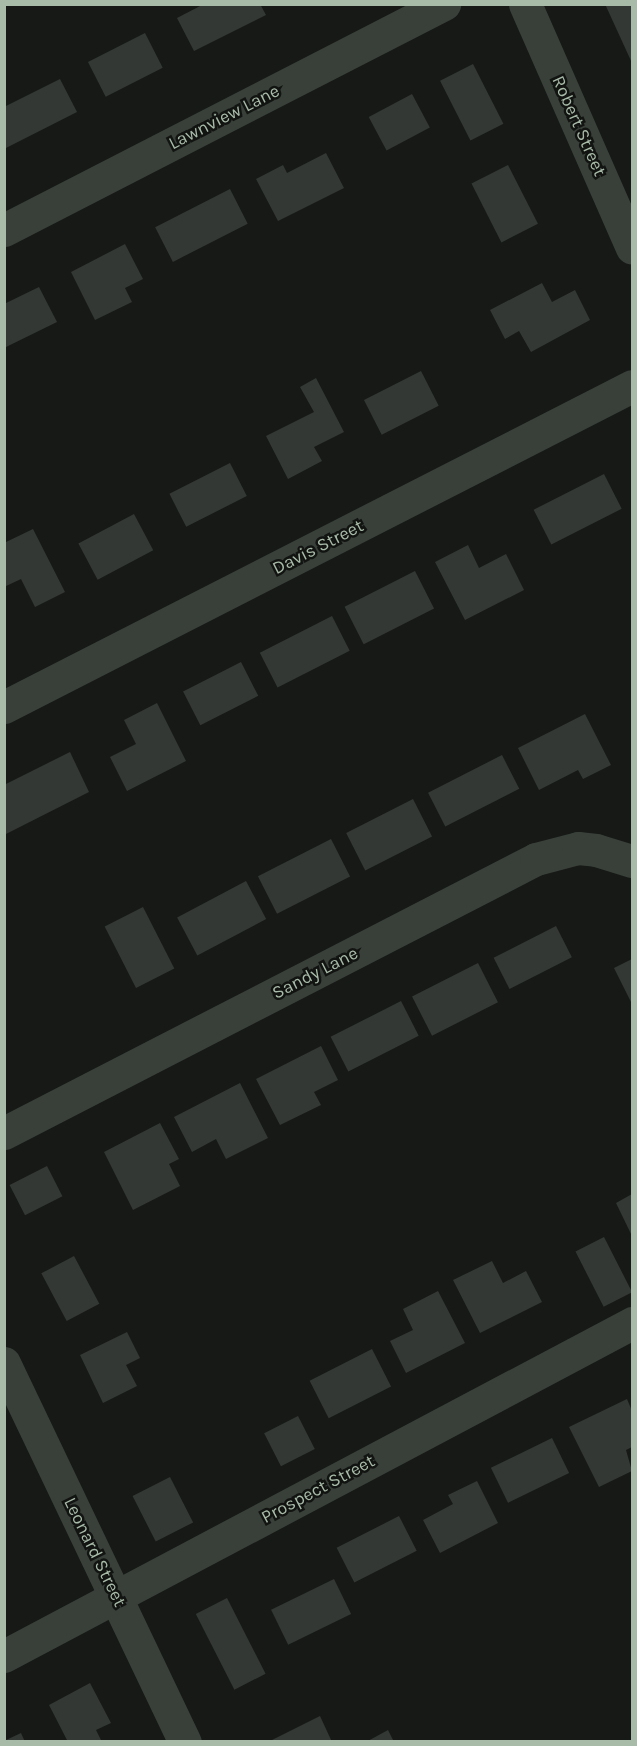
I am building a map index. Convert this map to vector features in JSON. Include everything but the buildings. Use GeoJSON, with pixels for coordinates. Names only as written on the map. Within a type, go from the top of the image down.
{"type":"FeatureCollection","features":[{"type":"Feature","properties":{"kind":"street","name":"Lawnview Lane"},"geometry":{"type":"LineString","coordinates":[[4,230],[444,4]]}},
{"type":"Feature","properties":{"kind":"street","name":"Robert Street"},"geometry":{"type":"LineString","coordinates":[[525,4],[633,248]]}},
{"type":"Feature","properties":{"kind":"street","name":"Davis Street"},"geometry":{"type":"LineString","coordinates":[[4,707],[633,386]]}},
{"type":"Feature","properties":{"kind":"street","name":"Sandy Lane"},"geometry":{"type":"LineString","coordinates":[[4,1133],[536,859],[578,848],[596,850],[633,861]]}},
{"type":"Feature","properties":{"kind":"street","name":"Prospect Street"},"geometry":{"type":"LineString","coordinates":[[4,1656],[633,1323]]}},
{"type":"Feature","properties":{"kind":"street","name":"Leonard Street"},"geometry":{"type":"LineString","coordinates":[[4,1363],[185,1742]]}}]}
